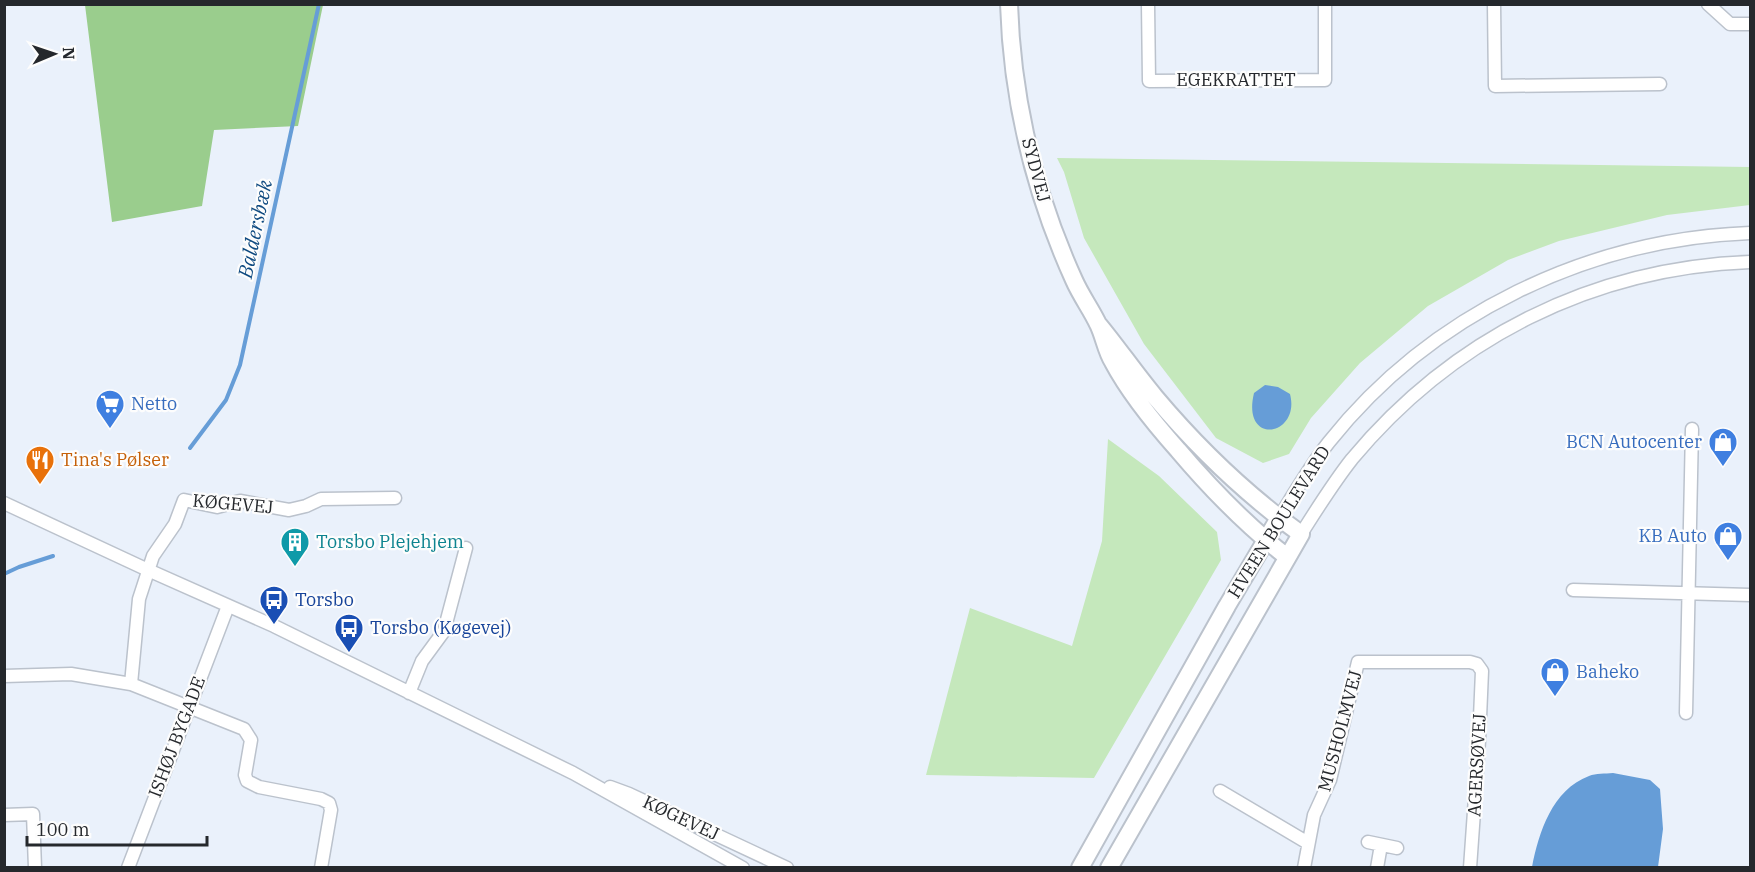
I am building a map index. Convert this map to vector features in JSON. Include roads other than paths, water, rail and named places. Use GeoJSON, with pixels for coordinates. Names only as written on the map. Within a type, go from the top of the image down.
{"type":"FeatureCollection","features":[{"type":"Feature","properties":{"kind":"main road","name":"SYDVEJ"},"geometry":{"type":"LineString","coordinates":[[1009,4],[1016,87],[1030,156],[1050,222],[1075,282],[1098,325],[1112,361],[1155,423],[1228,507],[1264,540],[1287,557]]}},
{"type":"Feature","properties":{"kind":"main road","name":"SYDVEJ"},"geometry":{"type":"LineString","coordinates":[[1098,325],[1187,433],[1278,518],[1301,534]]}},
{"type":"Feature","properties":{"kind":"main road","name":"HVEEN BOULEVARD"},"geometry":{"type":"LineString","coordinates":[[1080,867],[1278,518]]}},
{"type":"Feature","properties":{"kind":"main road","name":"HVEEN BOULEVARD"},"geometry":{"type":"LineString","coordinates":[[1110,867],[1301,534]]}},
{"type":"Feature","properties":{"kind":"street","name":"EGEKRATTET"},"geometry":{"type":"LineString","coordinates":[[1148,4],[1149,81],[1325,80],[1325,4]]}},
{"type":"Feature","properties":{"kind":"street"},"geometry":{"type":"LineString","coordinates":[[1494,4],[1495,86],[1660,84]]}},
{"type":"Feature","properties":{"kind":"street"},"geometry":{"type":"LineString","coordinates":[[1708,4],[1730,24],[1750,24]]}},
{"type":"Feature","properties":{"kind":"street","name":"HVEEN BOULEVARD"},"geometry":{"type":"LineString","coordinates":[[1278,518],[1329,442],[1360,406],[1410,360],[1448,331],[1545,278],[1592,260],[1643,246],[1681,239],[1750,233]]}},
{"type":"Feature","properties":{"kind":"street","name":"HVEEN BOULEVARD"},"geometry":{"type":"LineString","coordinates":[[1301,534],[1351,461],[1381,427],[1431,380],[1504,330],[1556,304],[1641,276],[1686,267],[1750,262]]}},
{"type":"Feature","properties":{"kind":"street"},"geometry":{"type":"LineString","coordinates":[[1686,713],[1692,429]]}},
{"type":"Feature","properties":{"kind":"street","name":"KØGEVEJ"},"geometry":{"type":"LineString","coordinates":[[148,570],[153,556],[175,524],[184,500],[217,507],[240,501],[289,510],[321,499],[395,498]]}},
{"type":"Feature","properties":{"kind":"street","name":"KØGEVEJ"},"geometry":{"type":"LineString","coordinates":[[4,503],[274,626],[573,773],[743,867]]}},
{"type":"Feature","properties":{"kind":"street"},"geometry":{"type":"LineString","coordinates":[[409,693],[422,661],[444,631],[466,548]]}},
{"type":"Feature","properties":{"kind":"street"},"geometry":{"type":"LineString","coordinates":[[131,684],[139,599],[148,570]]}},
{"type":"Feature","properties":{"kind":"street"},"geometry":{"type":"LineString","coordinates":[[1573,590],[1750,595]]}},
{"type":"Feature","properties":{"kind":"street","name":"ISHØJ BYGADE"},"geometry":{"type":"LineString","coordinates":[[128,867],[228,606]]}},
{"type":"Feature","properties":{"kind":"street","name":"MUSHOLMVEJ"},"geometry":{"type":"LineString","coordinates":[[1304,867],[1314,815],[1330,780],[1358,662],[1477,664]]}},
{"type":"Feature","properties":{"kind":"street","name":"AGERSØVEJ"},"geometry":{"type":"LineString","coordinates":[[1470,867],[1482,671],[1477,664]]}},
{"type":"Feature","properties":{"kind":"street"},"geometry":{"type":"LineString","coordinates":[[4,676],[71,675],[131,684],[244,729],[251,740],[245,775],[247,781],[253,785],[321,799],[329,803],[331,810],[321,867]]}},
{"type":"Feature","properties":{"kind":"street","name":"KØGEVEJ"},"geometry":{"type":"LineString","coordinates":[[573,773],[629,794],[787,867]]}},
{"type":"Feature","properties":{"kind":"street"},"geometry":{"type":"LineString","coordinates":[[1220,791],[1308,843]]}},
{"type":"Feature","properties":{"kind":"street"},"geometry":{"type":"LineString","coordinates":[[4,815],[33,814],[35,867]]}},
{"type":"Feature","properties":{"kind":"street"},"geometry":{"type":"LineString","coordinates":[[1368,842],[1397,848]]}},
{"type":"Feature","properties":{"kind":"street"},"geometry":{"type":"LineString","coordinates":[[1377,867],[1382,845]]}},
{"type":"Feature","properties":{"kind":"water"},"geometry":{"type":"Polygon","coordinates":[[[1265,385],[1278,387],[1290,394],[1291,408],[1287,419],[1280,426],[1271,430],[1263,428],[1256,422],[1252,410],[1254,393],[1265,385]]]}},
{"type":"Feature","properties":{"kind":"water"},"geometry":{"type":"Polygon","coordinates":[[[1613,773],[1650,780],[1660,789],[1663,829],[1658,867],[1532,867],[1543,827],[1565,791],[1576,782],[1589,776],[1613,773]]]}},
{"type":"Feature","properties":{"kind":"waterway","name":"Baldersbæk"},"geometry":{"type":"LineString","coordinates":[[190,448],[226,400],[240,365],[319,4]]}},
{"type":"Feature","properties":{"kind":"waterway","name":"Baldersbæk"},"geometry":{"type":"LineString","coordinates":[[4,574],[53,556]]}},
{"type":"Feature","properties":{"kind":"place","name":"Netto"},"geometry":{"type":"Point","coordinates":[110,430]}},
{"type":"Feature","properties":{"kind":"place","name":"BCN Autocenter"},"geometry":{"type":"Point","coordinates":[1723,468]}},
{"type":"Feature","properties":{"kind":"place","name":"Tina's Pølser"},"geometry":{"type":"Point","coordinates":[40,486]}},
{"type":"Feature","properties":{"kind":"place","name":"KB Auto"},"geometry":{"type":"Point","coordinates":[1728,562]}},
{"type":"Feature","properties":{"kind":"place","name":"Torsbo Plejehjem"},"geometry":{"type":"Point","coordinates":[295,568]}},
{"type":"Feature","properties":{"kind":"place","name":"Torsbo"},"geometry":{"type":"Point","coordinates":[274,626]}},
{"type":"Feature","properties":{"kind":"place","name":"Torsbo (Køgevej)"},"geometry":{"type":"Point","coordinates":[349,654]}},
{"type":"Feature","properties":{"kind":"place","name":"Baheko"},"geometry":{"type":"Point","coordinates":[1555,698]}}]}
